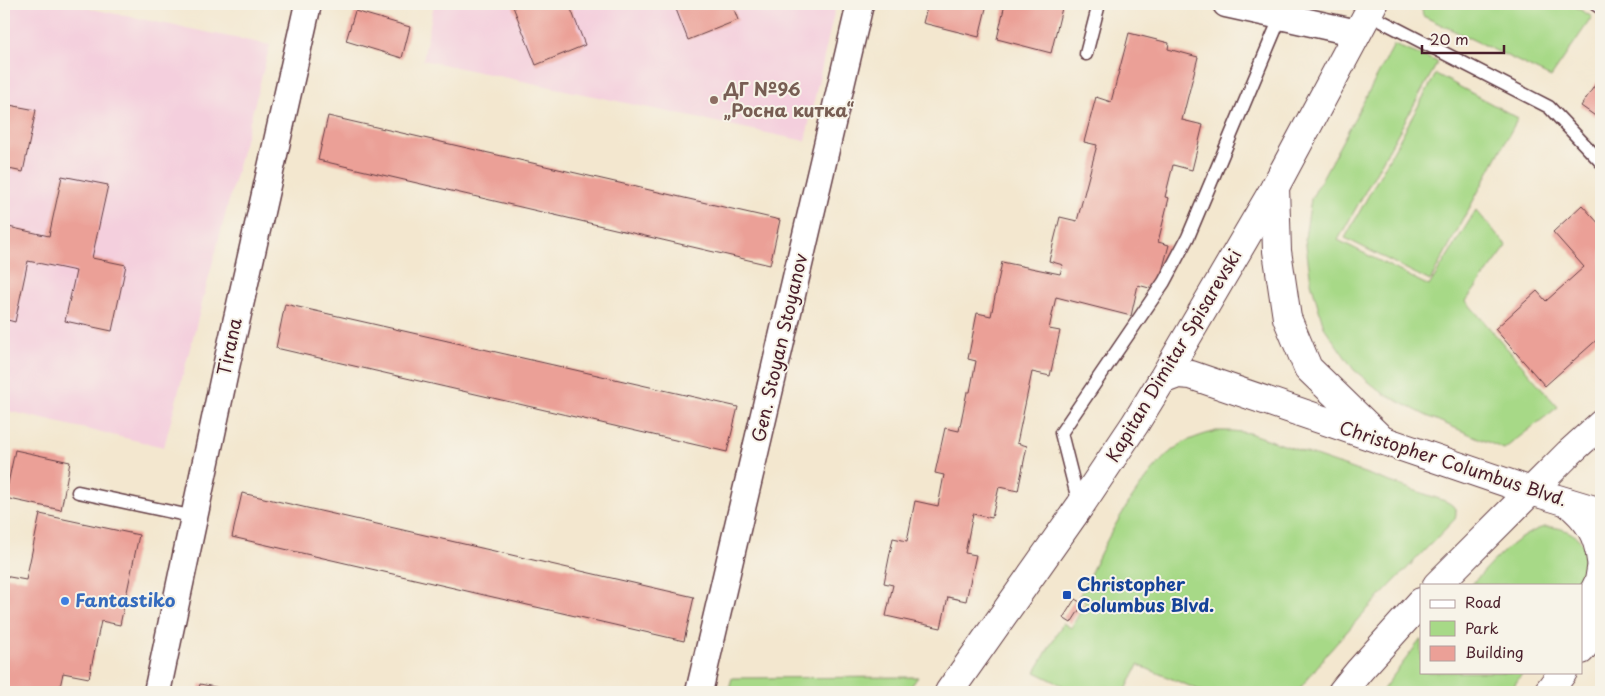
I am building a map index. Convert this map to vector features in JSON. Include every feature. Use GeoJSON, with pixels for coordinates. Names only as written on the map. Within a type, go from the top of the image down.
{"type":"FeatureCollection","features":[{"type":"Feature","properties":{"kind":"street","name":"Tirana"},"geometry":{"type":"LineString","coordinates":[[157,692],[228,357],[308,4]]}},
{"type":"Feature","properties":{"kind":"street","name":"Gen. Stoyan Stoyanov"},"geometry":{"type":"LineString","coordinates":[[699,692],[860,4]]}},
{"type":"Feature","properties":{"kind":"street"},"geometry":{"type":"LineString","coordinates":[[1226,4],[1281,16],[1366,17]]}},
{"type":"Feature","properties":{"kind":"street","name":"Kapitan Dimitar Spisarevski"},"geometry":{"type":"LineString","coordinates":[[949,692],[1080,506],[1135,424],[1275,187],[1366,17]]}},
{"type":"Feature","properties":{"kind":"street"},"geometry":{"type":"LineString","coordinates":[[1275,187],[1277,251],[1287,318],[1308,368],[1382,440]]}},
{"type":"Feature","properties":{"kind":"street","name":"Christopher Columbus Blvd."},"geometry":{"type":"LineString","coordinates":[[1162,380],[1178,374],[1191,375],[1531,491],[1601,512]]}},
{"type":"Feature","properties":{"kind":"street"},"geometry":{"type":"LineString","coordinates":[[1437,584],[1601,424]]}},
{"type":"Feature","properties":{"kind":"street"},"geometry":{"type":"LineString","coordinates":[[1567,502],[1581,513],[1596,536],[1601,561]]}},
{"type":"Feature","properties":{"kind":"street"},"geometry":{"type":"LineString","coordinates":[[1582,615],[1599,581],[1601,569]]}},
{"type":"Feature","properties":{"kind":"street"},"geometry":{"type":"LineString","coordinates":[[1342,692],[1358,671],[1420,603]]}},
{"type":"Feature","properties":{"kind":"street"},"geometry":{"type":"LineString","coordinates":[[1582,649],[1601,624]]}},
{"type":"Feature","properties":{"kind":"street"},"geometry":{"type":"LineString","coordinates":[[1544,692],[1553,674]]}},
{"type":"Feature","properties":{"kind":"street"},"geometry":{"type":"LineString","coordinates":[[1548,692],[1562,674]]}},
{"type":"Feature","properties":{"kind":"lane"},"geometry":{"type":"LineString","coordinates":[[1086,54],[1099,4]]}},
{"type":"Feature","properties":{"kind":"lane"},"geometry":{"type":"LineString","coordinates":[[1595,4],[1601,8]]}},
{"type":"Feature","properties":{"kind":"lane"},"geometry":{"type":"LineString","coordinates":[[1080,506],[1061,433],[1164,282],[1188,237],[1281,16]]}},
{"type":"Feature","properties":{"kind":"lane"},"geometry":{"type":"LineString","coordinates":[[1366,17],[1549,108],[1601,162]]}},
{"type":"Feature","properties":{"kind":"lane"},"geometry":{"type":"LineString","coordinates":[[78,492],[195,517]]}},
{"type":"Feature","properties":{"kind":"shaded area"},"geometry":{"type":"Polygon","coordinates":[[[4,4],[67,4],[270,45],[164,447],[4,410],[4,4]]]}},
{"type":"Feature","properties":{"kind":"shaded area","name":"ДГ №96 „Росна китка“"},"geometry":{"type":"Polygon","coordinates":[[[434,4],[836,4],[805,141],[423,60],[434,4]]]}},
{"type":"Feature","properties":{"kind":"green space"},"geometry":{"type":"Polygon","coordinates":[[[1421,4],[1571,4],[1592,17],[1551,77],[1423,16],[1421,4]]]}},
{"type":"Feature","properties":{"kind":"green space"},"geometry":{"type":"Polygon","coordinates":[[[1394,45],[1438,62],[1338,240],[1429,286],[1476,210],[1507,246],[1466,301],[1558,407],[1504,449],[1427,416],[1384,394],[1354,370],[1324,327],[1311,282],[1305,238],[1311,199],[1394,45]]]}},
{"type":"Feature","properties":{"kind":"green space"},"geometry":{"type":"Polygon","coordinates":[[[1436,74],[1518,118],[1430,281],[1345,238],[1436,74]]]}},
{"type":"Feature","properties":{"kind":"green space"},"geometry":{"type":"Polygon","coordinates":[[[1216,431],[1249,433],[1445,501],[1455,508],[1455,519],[1359,618],[1297,692],[1204,692],[1138,665],[1125,692],[1076,692],[1035,672],[1063,623],[1071,628],[1086,602],[1079,597],[1111,533],[1139,488],[1159,463],[1181,444],[1190,439],[1216,431]]]}},
{"type":"Feature","properties":{"kind":"green space"},"geometry":{"type":"Polygon","coordinates":[[[1544,527],[1559,528],[1578,538],[1586,550],[1590,570],[1582,590],[1582,584],[1472,584],[1495,559],[1533,531],[1544,527]]]}},
{"type":"Feature","properties":{"kind":"green space"},"geometry":{"type":"Polygon","coordinates":[[[1420,640],[1420,674],[1522,674],[1510,692],[1381,692],[1420,640]]]}},
{"type":"Feature","properties":{"kind":"green space"},"geometry":{"type":"Polygon","coordinates":[[[918,677],[907,692],[728,692],[732,678],[918,677]]]}},
{"type":"Feature","properties":{"kind":"building"},"geometry":{"type":"Polygon","coordinates":[[[512,4],[569,4],[585,45],[536,65],[512,4]]]}},
{"type":"Feature","properties":{"kind":"building"},"geometry":{"type":"Polygon","coordinates":[[[674,4],[732,4],[738,20],[688,40],[674,4]]]}},
{"type":"Feature","properties":{"kind":"building"},"geometry":{"type":"Polygon","coordinates":[[[928,4],[987,4],[979,37],[923,23],[928,4]]]}},
{"type":"Feature","properties":{"kind":"building"},"geometry":{"type":"Polygon","coordinates":[[[1005,4],[1063,4],[1051,53],[997,39],[1005,4]]]}},
{"type":"Feature","properties":{"kind":"building"},"geometry":{"type":"Polygon","coordinates":[[[355,11],[410,27],[402,58],[346,41],[355,11]]]}},
{"type":"Feature","properties":{"kind":"building"},"geometry":{"type":"Polygon","coordinates":[[[1129,33],[1169,43],[1168,49],[1198,57],[1182,120],[1203,125],[1192,170],[1173,165],[1165,197],[1169,198],[1158,242],[1169,245],[1157,290],[1138,285],[1131,316],[1056,297],[1049,329],[1060,331],[1050,376],[1032,372],[1017,443],[1027,446],[1018,491],[999,487],[992,518],[973,514],[965,553],[976,555],[966,601],[948,597],[941,628],[886,616],[893,585],[884,583],[893,538],[907,541],[915,501],[938,506],[944,475],[935,473],[945,428],[959,431],[967,392],[970,392],[976,361],[968,359],[977,313],[991,316],[1002,262],[1060,274],[1063,265],[1049,261],[1060,217],[1077,221],[1097,145],[1084,142],[1096,97],[1111,102],[1129,33]]]}},
{"type":"Feature","properties":{"kind":"building"},"geometry":{"type":"Polygon","coordinates":[[[1601,76],[1601,120],[1581,106],[1601,76]]]}},
{"type":"Feature","properties":{"kind":"building"},"geometry":{"type":"Polygon","coordinates":[[[4,104],[36,110],[23,172],[4,168],[4,104]]]}},
{"type":"Feature","properties":{"kind":"building"},"geometry":{"type":"Polygon","coordinates":[[[328,116],[780,220],[770,265],[318,160],[328,116]]]}},
{"type":"Feature","properties":{"kind":"building"},"geometry":{"type":"Polygon","coordinates":[[[62,176],[108,185],[92,258],[126,265],[112,331],[65,321],[76,271],[28,261],[15,322],[4,319],[4,226],[49,236],[62,176]]]}},
{"type":"Feature","properties":{"kind":"building"},"geometry":{"type":"Polygon","coordinates":[[[1582,205],[1601,226],[1601,336],[1545,386],[1495,329],[1537,291],[1546,301],[1584,267],[1553,232],[1582,205]]]}},
{"type":"Feature","properties":{"kind":"building"},"geometry":{"type":"Polygon","coordinates":[[[285,304],[738,407],[727,452],[276,348],[285,304]]]}},
{"type":"Feature","properties":{"kind":"building"},"geometry":{"type":"Polygon","coordinates":[[[15,450],[70,462],[61,510],[5,498],[15,450]]]}},
{"type":"Feature","properties":{"kind":"building"},"geometry":{"type":"Polygon","coordinates":[[[242,493],[694,597],[684,641],[232,537],[242,493]]]}},
{"type":"Feature","properties":{"kind":"building","name":"Fantastiko"},"geometry":{"type":"Polygon","coordinates":[[[40,514],[139,535],[120,625],[101,621],[89,678],[63,673],[59,692],[4,692],[4,576],[26,580],[40,514]]]}},
{"type":"Feature","properties":{"kind":"building"},"geometry":{"type":"Polygon","coordinates":[[[1075,599],[1083,604],[1071,623],[1063,618],[1075,599]]]}},
{"type":"Feature","properties":{"kind":"building"},"geometry":{"type":"Polygon","coordinates":[[[200,684],[234,691],[234,692],[198,692],[200,684]]]}},
{"type":"Feature","properties":{"kind":"place","name":"ДГ №96 „Росна китка“"},"geometry":{"type":"Point","coordinates":[714,100]}},
{"type":"Feature","properties":{"kind":"place","name":"Christopher Columbus Blvd."},"geometry":{"type":"Point","coordinates":[1067,595]}},
{"type":"Feature","properties":{"kind":"place","name":"Fantastiko"},"geometry":{"type":"Point","coordinates":[65,601]}}]}
